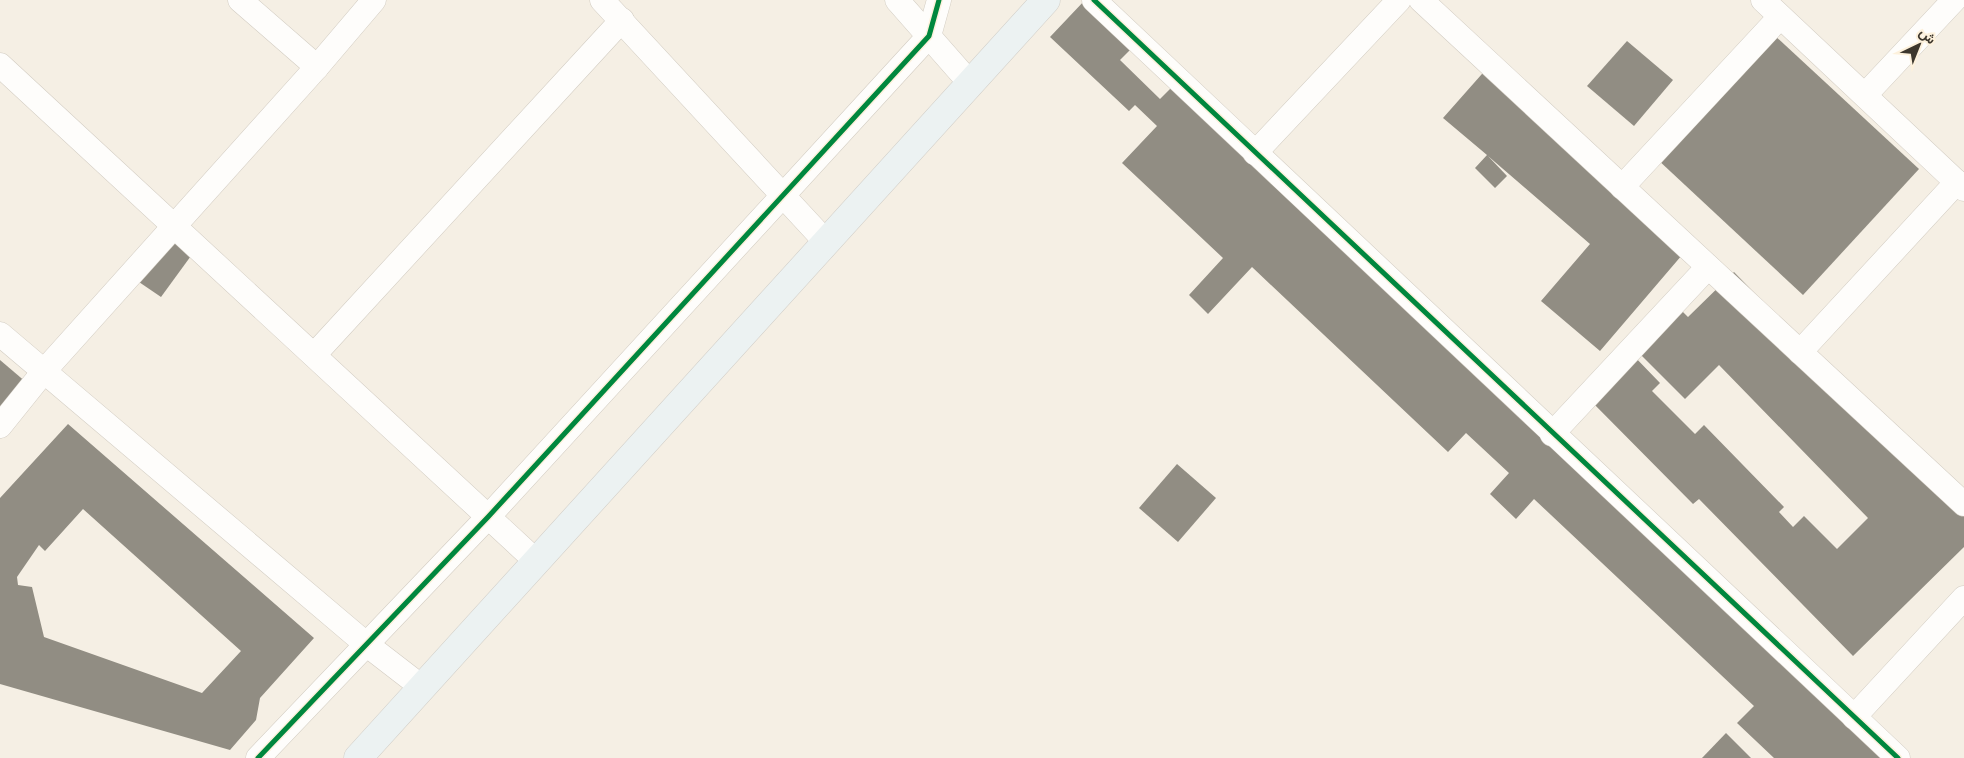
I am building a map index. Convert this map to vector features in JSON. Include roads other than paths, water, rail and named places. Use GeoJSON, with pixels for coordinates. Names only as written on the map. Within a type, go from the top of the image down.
{"type":"FeatureCollection","features":[{"type":"Feature","properties":{"kind":"main road"},"geometry":{"type":"LineString","coordinates":[[358,758],[1046,0]]}},
{"type":"Feature","properties":{"kind":"street"},"geometry":{"type":"LineString","coordinates":[[240,0],[317,67]]}},
{"type":"Feature","properties":{"kind":"street"},"geometry":{"type":"LineString","coordinates":[[0,426],[45,370],[317,67],[374,0]]}},
{"type":"Feature","properties":{"kind":"street"},"geometry":{"type":"LineString","coordinates":[[602,0],[826,242]]}},
{"type":"Feature","properties":{"kind":"street"},"geometry":{"type":"LineString","coordinates":[[897,0],[970,83]]}},
{"type":"Feature","properties":{"kind":"street"},"geometry":{"type":"LineString","coordinates":[[258,758],[488,517],[929,36],[939,0]]}},
{"type":"Feature","properties":{"kind":"street"},"geometry":{"type":"LineString","coordinates":[[1094,0],[1255,154],[1898,758]]}},
{"type":"Feature","properties":{"kind":"street"},"geometry":{"type":"LineString","coordinates":[[1255,154],[1399,0]]}},
{"type":"Feature","properties":{"kind":"street"},"geometry":{"type":"LineString","coordinates":[[1420,0],[1964,504]]}},
{"type":"Feature","properties":{"kind":"street"},"geometry":{"type":"LineString","coordinates":[[1763,0],[1961,186],[1800,352]]}},
{"type":"Feature","properties":{"kind":"street"},"geometry":{"type":"LineString","coordinates":[[1865,95],[1954,0]]}},
{"type":"Feature","properties":{"kind":"street"},"geometry":{"type":"LineString","coordinates":[[1622,187],[1780,17]]}},
{"type":"Feature","properties":{"kind":"street"},"geometry":{"type":"LineString","coordinates":[[314,355],[622,20]]}},
{"type":"Feature","properties":{"kind":"street"},"geometry":{"type":"LineString","coordinates":[[0,65],[537,562]]}},
{"type":"Feature","properties":{"kind":"street"},"geometry":{"type":"LineString","coordinates":[[1552,434],[1708,267]]}},
{"type":"Feature","properties":{"kind":"street"},"geometry":{"type":"LineString","coordinates":[[0,334],[45,370],[366,644],[423,688]]}},
{"type":"Feature","properties":{"kind":"street"},"geometry":{"type":"LineString","coordinates":[[1854,717],[1964,598]]}}]}
